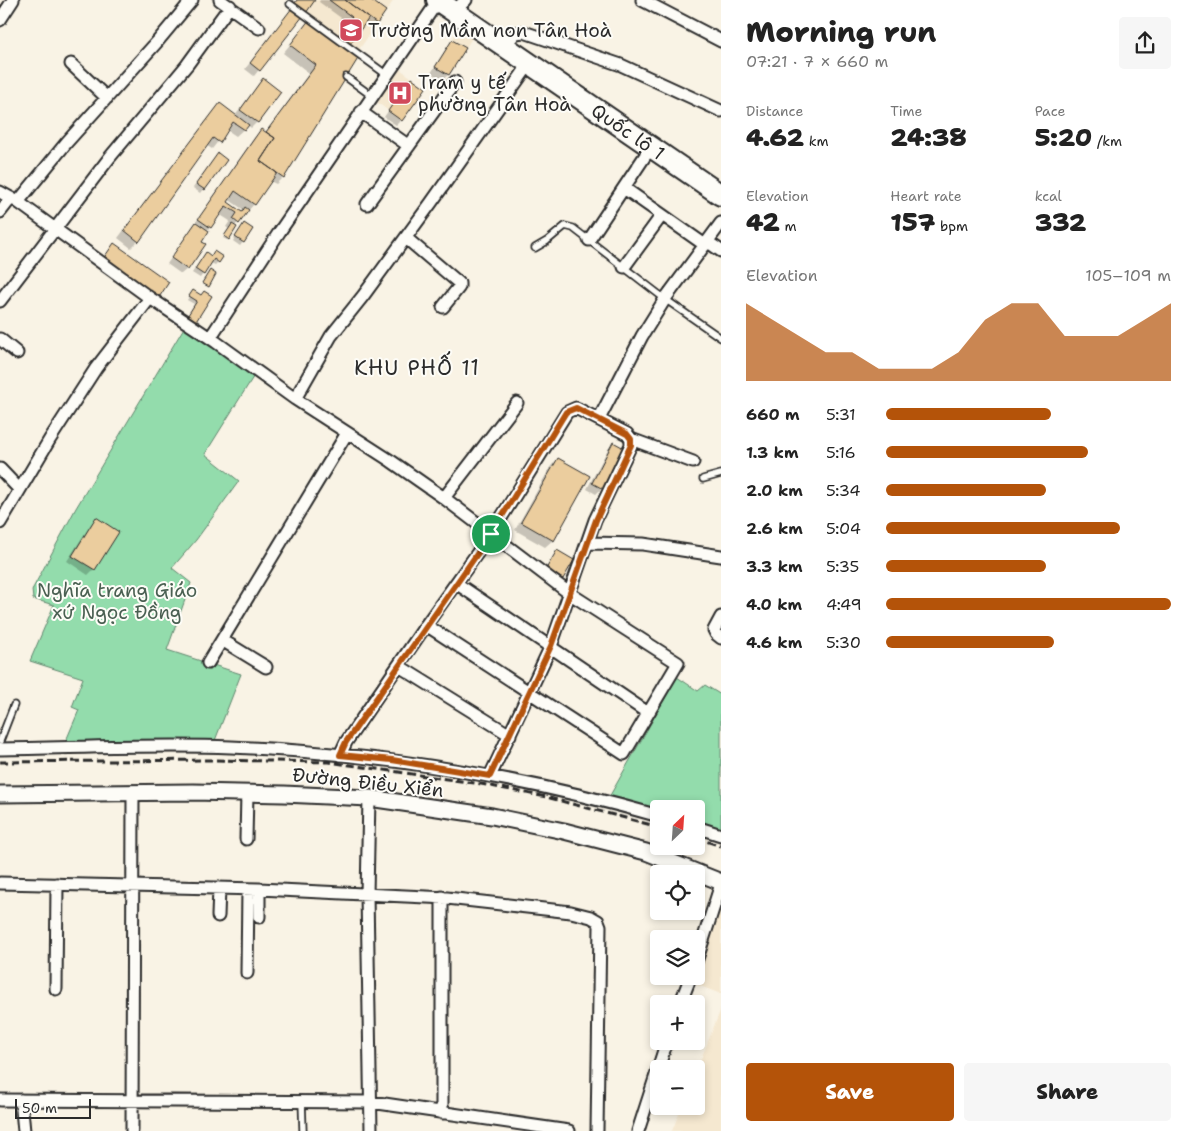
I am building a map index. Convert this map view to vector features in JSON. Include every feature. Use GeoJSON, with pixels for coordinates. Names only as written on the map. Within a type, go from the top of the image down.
{"type":"FeatureCollection","features":[{"type":"Feature","properties":{"kind":"highway","name":"Quốc lộ 1"},"geometry":{"type":"LineString","coordinates":[[449,3],[504,45],[721,195]]}},
{"type":"Feature","properties":{"kind":"street"},"geometry":{"type":"LineString","coordinates":[[0,20],[13,0]]}},
{"type":"Feature","properties":{"kind":"street"},"geometry":{"type":"LineString","coordinates":[[0,212],[14,200],[107,98],[192,0]]}},
{"type":"Feature","properties":{"kind":"street"},"geometry":{"type":"LineString","coordinates":[[642,0],[721,41]]}},
{"type":"Feature","properties":{"kind":"street"},"geometry":{"type":"LineString","coordinates":[[0,301],[110,157],[187,65],[225,3],[259,28]]}},
{"type":"Feature","properties":{"kind":"street"},"geometry":{"type":"LineString","coordinates":[[210,338],[372,96],[387,75],[449,3]]}},
{"type":"Feature","properties":{"kind":"street"},"geometry":{"type":"LineString","coordinates":[[504,45],[516,33],[524,32],[621,65],[721,111]]}},
{"type":"Feature","properties":{"kind":"street"},"geometry":{"type":"LineString","coordinates":[[295,399],[331,336],[406,238],[530,63]]}},
{"type":"Feature","properties":{"kind":"street"},"geometry":{"type":"LineString","coordinates":[[72,64],[107,98]]}},
{"type":"Feature","properties":{"kind":"street"},"geometry":{"type":"LineString","coordinates":[[367,204],[455,82]]}},
{"type":"Feature","properties":{"kind":"street"},"geometry":{"type":"LineString","coordinates":[[361,112],[410,146]]}},
{"type":"Feature","properties":{"kind":"street"},"geometry":{"type":"LineString","coordinates":[[589,240],[651,147]]}},
{"type":"Feature","properties":{"kind":"street"},"geometry":{"type":"LineString","coordinates":[[624,188],[706,244],[721,251]]}},
{"type":"Feature","properties":{"kind":"street"},"geometry":{"type":"LineString","coordinates":[[0,192],[56,229],[150,298],[295,399],[444,498],[569,593],[678,663],[624,754],[426,625]]}},
{"type":"Feature","properties":{"kind":"street"},"geometry":{"type":"LineString","coordinates":[[624,267],[662,215]]}},
{"type":"Feature","properties":{"kind":"street"},"geometry":{"type":"LineString","coordinates":[[598,419],[642,336],[665,299],[721,223]]}},
{"type":"Feature","properties":{"kind":"street"},"geometry":{"type":"LineString","coordinates":[[406,238],[459,284],[443,307]]}},
{"type":"Feature","properties":{"kind":"street"},"geometry":{"type":"LineString","coordinates":[[0,523],[19,489],[96,368],[150,298]]}},
{"type":"Feature","properties":{"kind":"street"},"geometry":{"type":"LineString","coordinates":[[0,339],[17,353]]}},
{"type":"Feature","properties":{"kind":"street"},"geometry":{"type":"LineString","coordinates":[[444,498],[517,403]]}},
{"type":"Feature","properties":{"kind":"street"},"geometry":{"type":"LineString","coordinates":[[340,755],[346,742],[491,534],[566,412],[576,408],[627,434],[631,439],[693,462]]}},
{"type":"Feature","properties":{"kind":"street"},"geometry":{"type":"LineString","coordinates":[[208,663],[347,432]]}},
{"type":"Feature","properties":{"kind":"street"},"geometry":{"type":"LineString","coordinates":[[490,776],[551,646],[587,543],[631,445],[631,439]]}},
{"type":"Feature","properties":{"kind":"street"},"geometry":{"type":"LineString","coordinates":[[0,469],[19,489]]}},
{"type":"Feature","properties":{"kind":"street"},"geometry":{"type":"LineString","coordinates":[[587,543],[643,544],[721,556]]}},
{"type":"Feature","properties":{"kind":"street"},"geometry":{"type":"LineString","coordinates":[[456,583],[648,713]]}},
{"type":"Feature","properties":{"kind":"street"},"geometry":{"type":"LineString","coordinates":[[721,617],[714,630],[721,638]]}},
{"type":"Feature","properties":{"kind":"street"},"geometry":{"type":"LineString","coordinates":[[222,640],[266,667]]}},
{"type":"Feature","properties":{"kind":"street"},"geometry":{"type":"LineString","coordinates":[[399,666],[510,735]]}},
{"type":"Feature","properties":{"kind":"street"},"geometry":{"type":"LineString","coordinates":[[0,749],[229,747],[392,760],[490,776],[575,794],[650,814]]}},
{"type":"Feature","properties":{"kind":"street"},"geometry":{"type":"LineString","coordinates":[[132,1131],[133,792]]}},
{"type":"Feature","properties":{"kind":"street"},"geometry":{"type":"LineString","coordinates":[[246,839],[247,793]]}},
{"type":"Feature","properties":{"kind":"street","name":"Đường Điều Xiển"},"geometry":{"type":"LineString","coordinates":[[0,794],[247,793],[369,798],[492,816],[564,831],[646,852],[721,883]]}},
{"type":"Feature","properties":{"kind":"street"},"geometry":{"type":"LineString","coordinates":[[369,798],[367,894],[371,1131]]}},
{"type":"Feature","properties":{"kind":"street"},"geometry":{"type":"LineString","coordinates":[[705,830],[721,835]]}},
{"type":"Feature","properties":{"kind":"street"},"geometry":{"type":"LineString","coordinates":[[0,883],[134,885],[442,897],[571,912],[591,917],[598,921],[600,926],[597,1131]]}},
{"type":"Feature","properties":{"kind":"street"},"geometry":{"type":"LineString","coordinates":[[705,934],[721,883]]}},
{"type":"Feature","properties":{"kind":"street"},"geometry":{"type":"LineString","coordinates":[[56,989],[57,884]]}},
{"type":"Feature","properties":{"kind":"street"},"geometry":{"type":"LineString","coordinates":[[218,916],[219,888]]}},
{"type":"Feature","properties":{"kind":"street"},"geometry":{"type":"LineString","coordinates":[[254,889],[260,917]]}},
{"type":"Feature","properties":{"kind":"street"},"geometry":{"type":"LineString","coordinates":[[247,974],[254,889]]}},
{"type":"Feature","properties":{"kind":"street"},"geometry":{"type":"LineString","coordinates":[[442,897],[442,1113]]}},
{"type":"Feature","properties":{"kind":"street"},"geometry":{"type":"LineString","coordinates":[[638,1131],[665,1050]]}},
{"type":"Feature","properties":{"kind":"street"},"geometry":{"type":"LineString","coordinates":[[0,1100],[371,1102],[540,1129],[569,1131]]}},
{"type":"Feature","properties":{"kind":"street"},"geometry":{"type":"LineString","coordinates":[[21,1100],[24,1131]]}},
{"type":"Feature","properties":{"kind":"lane"},"geometry":{"type":"LineString","coordinates":[[290,4],[387,75]]}},
{"type":"Feature","properties":{"kind":"lane"},"geometry":{"type":"LineString","coordinates":[[346,77],[372,96]]}},
{"type":"Feature","properties":{"kind":"lane"},"geometry":{"type":"LineString","coordinates":[[535,248],[547,241],[564,226],[573,228],[665,299],[721,338]]}},
{"type":"Feature","properties":{"kind":"lane"},"geometry":{"type":"LineString","coordinates":[[703,479],[721,474]]}},
{"type":"Feature","properties":{"kind":"lane"},"geometry":{"type":"LineString","coordinates":[[0,741],[14,705]]}},
{"type":"Feature","properties":{"kind":"lane"},"geometry":{"type":"LineString","coordinates":[[302,1102],[303,1131]]}},
{"type":"Feature","properties":{"kind":"shaded area","name":"Trường Mầm non Tân Hoà"},"geometry":{"type":"Polygon","coordinates":[[[297,0],[394,0],[358,51],[294,4],[297,0]]]}},
{"type":"Feature","properties":{"kind":"shaded area"},"geometry":{"type":"Polygon","coordinates":[[[462,24],[475,33],[449,75],[435,67],[462,24]]]}},
{"type":"Feature","properties":{"kind":"shaded area","name":"Trạm y tế phường Tân Hoà"},"geometry":{"type":"Polygon","coordinates":[[[397,67],[426,88],[402,121],[374,100],[397,67]]]}},
{"type":"Feature","properties":{"kind":"shaded area"},"geometry":{"type":"Polygon","coordinates":[[[721,897],[721,994],[697,985],[705,985],[705,945],[721,897]]]}},
{"type":"Feature","properties":{"kind":"shaded area"},"geometry":{"type":"Polygon","coordinates":[[[721,1009],[721,1131],[672,1131],[678,1115],[705,1115],[705,1060],[700,1060],[721,1009]]]}},
{"type":"Feature","properties":{"kind":"green space","name":"Nghĩa trang Giáo xứ Ngọc Đồng"},"geometry":{"type":"Polygon","coordinates":[[[185,326],[255,374],[205,454],[239,481],[196,540],[172,568],[191,583],[167,650],[241,674],[214,743],[65,743],[79,710],[72,707],[83,678],[30,661],[54,605],[33,599],[32,590],[76,508],[185,326]]]}},
{"type":"Feature","properties":{"kind":"green space"},"geometry":{"type":"Polygon","coordinates":[[[677,677],[698,691],[705,685],[721,695],[721,831],[705,826],[705,800],[650,800],[650,811],[608,799],[677,677]]]}},
{"type":"Feature","properties":{"kind":"building"},"geometry":{"type":"Polygon","coordinates":[[[297,0],[315,0],[306,13],[294,4],[297,0]]]}},
{"type":"Feature","properties":{"kind":"building"},"geometry":{"type":"Polygon","coordinates":[[[329,0],[345,0],[369,18],[350,44],[338,36],[352,17],[329,0]]]}},
{"type":"Feature","properties":{"kind":"building"},"geometry":{"type":"Polygon","coordinates":[[[345,0],[371,0],[386,11],[377,24],[345,0]]]}},
{"type":"Feature","properties":{"kind":"building"},"geometry":{"type":"Polygon","coordinates":[[[292,8],[303,16],[260,71],[250,63],[292,8]]]}},
{"type":"Feature","properties":{"kind":"building"},"geometry":{"type":"Polygon","coordinates":[[[309,20],[359,57],[284,178],[260,161],[275,138],[266,132],[316,65],[290,45],[309,20]]]}},
{"type":"Feature","properties":{"kind":"building"},"geometry":{"type":"Polygon","coordinates":[[[452,40],[466,48],[449,75],[435,67],[452,40]]]}},
{"type":"Feature","properties":{"kind":"building"},"geometry":{"type":"Polygon","coordinates":[[[263,78],[281,92],[258,123],[240,110],[263,78]]]}},
{"type":"Feature","properties":{"kind":"building"},"geometry":{"type":"Polygon","coordinates":[[[412,78],[426,88],[402,121],[388,111],[397,98],[395,96],[400,88],[404,90],[412,78]]]}},
{"type":"Feature","properties":{"kind":"building"},"geometry":{"type":"Polygon","coordinates":[[[220,103],[249,125],[245,130],[233,122],[220,143],[213,138],[139,242],[124,230],[220,103]]]}},
{"type":"Feature","properties":{"kind":"building"},"geometry":{"type":"Polygon","coordinates":[[[261,129],[275,138],[260,161],[277,173],[255,205],[235,191],[228,202],[242,212],[245,207],[249,210],[239,224],[233,219],[237,213],[226,206],[211,228],[198,219],[261,129]]]}},
{"type":"Feature","properties":{"kind":"building"},"geometry":{"type":"Polygon","coordinates":[[[218,153],[227,160],[205,190],[196,184],[218,153]]]}},
{"type":"Feature","properties":{"kind":"building"},"geometry":{"type":"Polygon","coordinates":[[[196,222],[209,231],[202,242],[206,244],[188,270],[171,258],[196,222]]]}},
{"type":"Feature","properties":{"kind":"building"},"geometry":{"type":"Polygon","coordinates":[[[244,223],[253,229],[244,243],[235,237],[244,223]]]}},
{"type":"Feature","properties":{"kind":"building"},"geometry":{"type":"Polygon","coordinates":[[[232,224],[237,227],[229,240],[224,236],[232,224]]]}},
{"type":"Feature","properties":{"kind":"building"},"geometry":{"type":"Polygon","coordinates":[[[114,243],[169,282],[158,299],[103,259],[114,243]]]}},
{"type":"Feature","properties":{"kind":"building"},"geometry":{"type":"Polygon","coordinates":[[[214,251],[223,257],[219,263],[214,259],[204,275],[195,269],[206,252],[211,256],[214,251]]]}},
{"type":"Feature","properties":{"kind":"building"},"geometry":{"type":"Polygon","coordinates":[[[210,270],[216,274],[209,287],[202,283],[210,270]]]}},
{"type":"Feature","properties":{"kind":"building"},"geometry":{"type":"Polygon","coordinates":[[[193,290],[201,295],[204,291],[212,296],[195,323],[186,318],[197,301],[189,296],[193,290]]]}},
{"type":"Feature","properties":{"kind":"building"},"geometry":{"type":"Polygon","coordinates":[[[613,442],[624,448],[603,489],[592,483],[613,442]]]}},
{"type":"Feature","properties":{"kind":"building"},"geometry":{"type":"Polygon","coordinates":[[[558,458],[590,476],[554,541],[521,522],[558,458]]]}},
{"type":"Feature","properties":{"kind":"building"},"geometry":{"type":"Polygon","coordinates":[[[96,517],[119,532],[95,570],[72,556],[96,517]]]}},
{"type":"Feature","properties":{"kind":"building"},"geometry":{"type":"Polygon","coordinates":[[[557,550],[574,560],[563,579],[546,569],[557,550]]]}},
{"type":"Feature","properties":{"kind":"railway"},"geometry":{"type":"LineString","coordinates":[[0,762],[211,760],[329,762],[481,784],[546,797],[650,825]]}},
{"type":"Feature","properties":{"kind":"railway"},"geometry":{"type":"LineString","coordinates":[[705,841],[721,846]]}},
{"type":"Feature","properties":{"kind":"place","name":"Trường Mầm non Tân Hoà"},"geometry":{"type":"Point","coordinates":[351,30]}},
{"type":"Feature","properties":{"kind":"place","name":"Trạm y tế phường Tân Hoà"},"geometry":{"type":"Point","coordinates":[400,93]}},
{"type":"Feature","properties":{"kind":"district","name":"KHU PHỐ 11"},"geometry":{"type":"Point","coordinates":[417,368]}},
{"type":"Feature","properties":{"kind":"route"},"geometry":{"type":"LineString","coordinates":[[576,408],[627,434],[631,439],[631,445],[596,520],[551,646],[490,776],[392,760],[340,755],[346,742],[491,534],[566,412],[576,408]]}}]}
